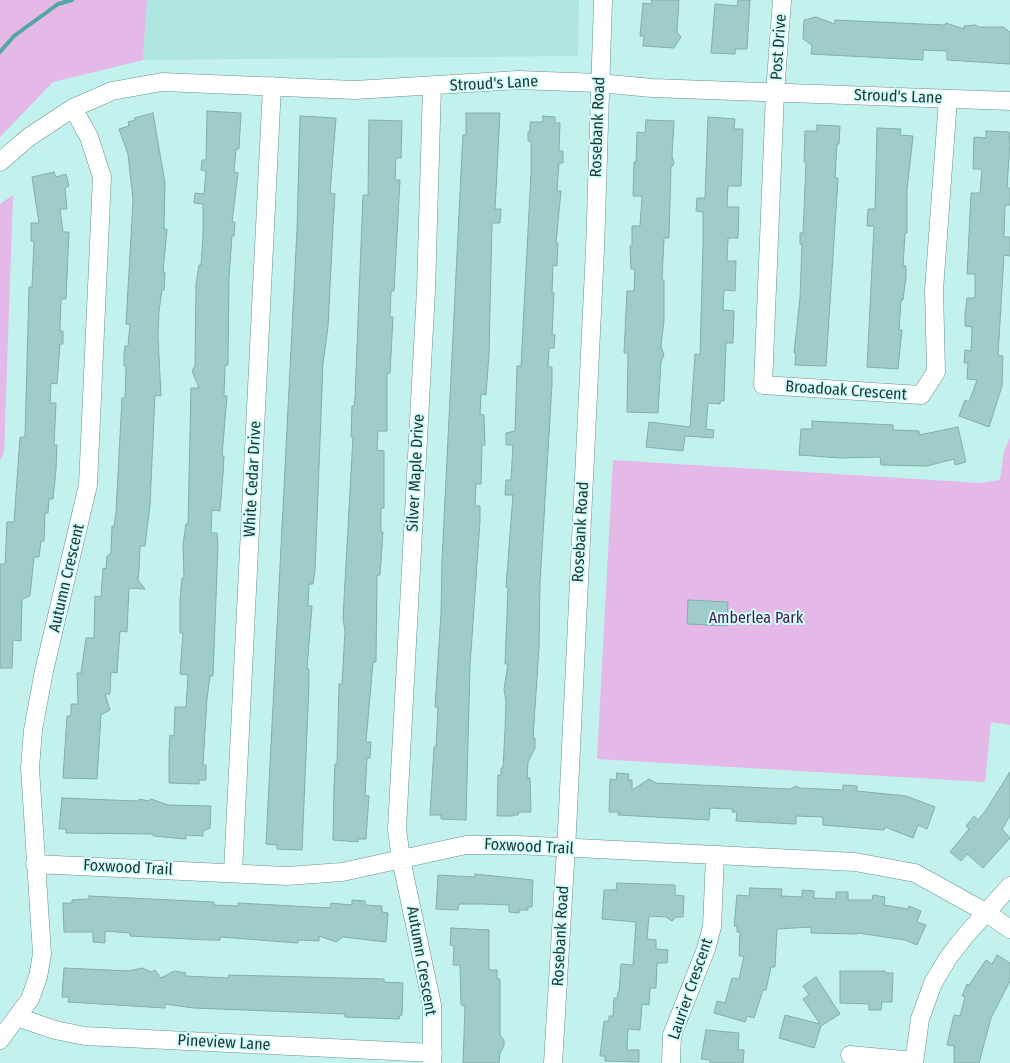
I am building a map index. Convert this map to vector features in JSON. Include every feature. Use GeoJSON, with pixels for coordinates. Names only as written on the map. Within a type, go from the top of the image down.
{"type":"FeatureCollection","features":[{"type":"Feature","properties":{"kind":"street","name":"Rosebank Road"},"geometry":{"type":"LineString","coordinates":[[554,1063],[595,249],[603,0]]}},
{"type":"Feature","properties":{"kind":"street","name":"Post Drive"},"geometry":{"type":"LineString","coordinates":[[775,93],[782,0]]}},
{"type":"Feature","properties":{"kind":"street","name":"Stroud's Lane"},"geometry":{"type":"LineString","coordinates":[[0,162],[29,137],[73,108],[112,91],[162,82],[355,90],[432,87],[518,80],[599,83],[652,88],[1010,101]]}},
{"type":"Feature","properties":{"kind":"street","name":"White Cedar Drive"},"geometry":{"type":"LineString","coordinates":[[233,872],[272,86]]}},
{"type":"Feature","properties":{"kind":"street","name":"Silver Maple Drive"},"geometry":{"type":"LineString","coordinates":[[401,859],[397,829],[426,290],[432,87]]}},
{"type":"Feature","properties":{"kind":"street","name":"Broadoak Crescent"},"geometry":{"type":"LineString","coordinates":[[775,93],[762,385],[920,395],[936,372],[934,290],[948,98]]}},
{"type":"Feature","properties":{"kind":"street","name":"Autumn Crescent"},"geometry":{"type":"LineString","coordinates":[[0,1040],[30,999],[38,978],[42,954],[30,768],[44,671],[88,485],[102,177],[89,137],[73,108]]}},
{"type":"Feature","properties":{"kind":"street","name":"Foxwood Trail"},"geometry":{"type":"LineString","coordinates":[[35,864],[287,876],[342,872],[466,845],[517,845],[566,849],[855,862],[915,873],[987,913],[1010,929]]}},
{"type":"Feature","properties":{"kind":"street","name":"Laurier Crescent"},"geometry":{"type":"LineString","coordinates":[[671,1063],[672,1035],[706,950],[712,927],[715,856]]}},
{"type":"Feature","properties":{"kind":"street","name":"Autumn Crescent"},"geometry":{"type":"LineString","coordinates":[[401,859],[432,1005],[432,1058]]}},
{"type":"Feature","properties":{"kind":"street"},"geometry":{"type":"LineString","coordinates":[[850,1055],[914,1062],[920,1019],[933,984],[948,958],[1010,886]]}},
{"type":"Feature","properties":{"kind":"street","name":"Pineview Lane"},"geometry":{"type":"LineString","coordinates":[[17,1018],[55,1030],[85,1036],[432,1058]]}},
{"type":"Feature","properties":{"kind":"shaded area"},"geometry":{"type":"Polygon","coordinates":[[[147,0],[579,0],[578,56],[143,60],[147,0]]]}},
{"type":"Feature","properties":{"kind":"green space"},"geometry":{"type":"Polygon","coordinates":[[[0,0],[147,0],[143,60],[53,82],[0,137],[0,0]]]}},
{"type":"Feature","properties":{"kind":"green space"},"geometry":{"type":"Polygon","coordinates":[[[13,195],[4,453],[0,460],[0,204],[13,195]]]}},
{"type":"Feature","properties":{"kind":"green space","name":"Amberlea Park"},"geometry":{"type":"Polygon","coordinates":[[[1010,438],[1010,725],[991,722],[985,782],[597,759],[613,460],[980,483],[1000,480],[1004,451],[1010,438]]]}},
{"type":"Feature","properties":{"kind":"building"},"geometry":{"type":"Polygon","coordinates":[[[652,0],[679,0],[677,32],[681,37],[674,48],[643,46],[644,36],[640,36],[643,3],[651,4],[652,0]]]}},
{"type":"Feature","properties":{"kind":"building"},"geometry":{"type":"Polygon","coordinates":[[[738,0],[750,0],[747,49],[735,49],[735,54],[711,53],[715,4],[737,6],[738,0]]]}},
{"type":"Feature","properties":{"kind":"building"},"geometry":{"type":"Polygon","coordinates":[[[816,17],[835,24],[835,20],[944,25],[946,23],[964,29],[964,26],[975,25],[979,27],[1003,27],[1010,32],[1010,64],[947,60],[947,51],[923,50],[923,60],[811,54],[812,45],[803,39],[804,20],[816,17]]]}},
{"type":"Feature","properties":{"kind":"building"},"geometry":{"type":"Polygon","coordinates":[[[207,111],[241,113],[239,149],[236,149],[234,172],[238,173],[232,222],[235,222],[229,278],[228,365],[225,365],[224,396],[227,396],[222,456],[224,456],[223,474],[220,511],[212,510],[211,533],[217,533],[218,546],[213,676],[210,676],[207,699],[203,765],[206,765],[206,780],[199,780],[199,784],[169,783],[170,735],[174,736],[175,707],[186,707],[188,675],[180,674],[183,633],[180,633],[180,599],[182,578],[184,578],[183,544],[186,524],[188,524],[191,388],[199,388],[192,371],[195,366],[196,284],[199,265],[201,265],[203,204],[194,203],[195,193],[204,194],[206,171],[201,170],[202,160],[206,160],[207,111]]]}},
{"type":"Feature","properties":{"kind":"building"},"geometry":{"type":"Polygon","coordinates":[[[153,113],[165,183],[164,229],[167,229],[163,272],[165,272],[164,290],[162,290],[159,311],[158,336],[161,396],[155,395],[150,505],[145,546],[140,546],[138,580],[145,589],[129,588],[127,632],[120,631],[117,673],[111,672],[110,694],[105,694],[110,710],[101,715],[97,779],[63,778],[67,716],[71,716],[71,704],[78,704],[77,673],[81,673],[86,638],[94,638],[95,596],[101,597],[103,568],[106,569],[107,556],[111,553],[112,526],[114,527],[116,512],[122,398],[125,398],[126,366],[124,366],[124,355],[125,346],[128,346],[130,324],[126,324],[133,200],[128,154],[119,129],[129,126],[128,122],[135,120],[134,118],[153,113]]]}},
{"type":"Feature","properties":{"kind":"building"},"geometry":{"type":"Polygon","coordinates":[[[466,113],[500,113],[495,209],[501,209],[500,223],[492,223],[489,354],[486,395],[481,394],[480,414],[484,415],[485,445],[482,445],[481,484],[476,484],[475,506],[480,506],[480,521],[470,666],[466,820],[441,819],[441,815],[430,815],[434,747],[436,747],[438,707],[435,707],[462,152],[463,135],[466,135],[466,113]]]}},
{"type":"Feature","properties":{"kind":"building"},"geometry":{"type":"Polygon","coordinates":[[[300,116],[336,118],[330,193],[335,194],[328,327],[323,363],[315,571],[313,584],[309,584],[308,606],[312,606],[307,669],[309,669],[309,684],[302,850],[277,849],[277,845],[266,844],[297,230],[300,116]]]}},
{"type":"Feature","properties":{"kind":"building"},"geometry":{"type":"Polygon","coordinates":[[[543,116],[555,117],[555,123],[560,123],[559,151],[563,151],[563,163],[559,163],[557,191],[561,191],[556,243],[558,243],[557,266],[553,265],[552,334],[555,335],[554,348],[549,348],[548,367],[552,367],[552,384],[540,584],[539,648],[533,738],[535,738],[535,748],[528,762],[527,778],[530,778],[531,812],[519,812],[518,815],[513,816],[497,816],[498,775],[501,775],[501,768],[503,768],[505,730],[506,701],[504,689],[508,664],[505,664],[508,588],[506,587],[513,495],[505,495],[506,480],[511,480],[513,445],[506,445],[506,433],[515,431],[517,366],[521,366],[531,173],[531,141],[528,141],[528,132],[530,132],[530,122],[543,122],[543,116]]]}},
{"type":"Feature","properties":{"kind":"building"},"geometry":{"type":"Polygon","coordinates":[[[708,117],[735,119],[734,129],[743,129],[741,186],[728,186],[727,207],[739,207],[738,238],[728,238],[727,261],[736,261],[735,291],[724,290],[723,310],[734,311],[733,343],[726,343],[724,401],[720,401],[720,404],[708,403],[706,429],[714,430],[713,438],[685,436],[683,451],[646,447],[649,422],[690,427],[695,354],[700,355],[703,212],[696,211],[697,198],[705,198],[708,117]]]}},
{"type":"Feature","properties":{"kind":"building"},"geometry":{"type":"Polygon","coordinates":[[[369,120],[402,121],[401,158],[396,158],[395,180],[400,180],[394,291],[391,291],[390,317],[393,317],[390,373],[387,373],[387,431],[378,431],[377,450],[384,451],[384,508],[381,508],[381,532],[383,532],[380,575],[377,575],[376,662],[373,662],[366,742],[371,742],[370,758],[367,758],[365,795],[369,796],[366,839],[358,839],[358,842],[333,840],[339,684],[342,684],[345,631],[343,618],[353,437],[351,437],[352,406],[354,406],[355,397],[363,195],[368,195],[369,120]]]}},
{"type":"Feature","properties":{"kind":"building"},"geometry":{"type":"Polygon","coordinates":[[[646,120],[674,121],[672,156],[674,164],[671,168],[669,238],[664,238],[662,280],[664,280],[664,320],[661,346],[664,355],[661,361],[658,413],[627,412],[628,353],[624,353],[627,291],[634,291],[635,269],[631,269],[630,246],[632,246],[632,226],[640,226],[642,196],[633,196],[634,162],[636,162],[637,132],[645,133],[646,120]]]}},
{"type":"Feature","properties":{"kind":"building"},"geometry":{"type":"Polygon","coordinates":[[[817,125],[840,126],[835,178],[838,178],[826,366],[795,365],[796,353],[794,353],[800,298],[802,244],[800,244],[800,233],[803,233],[806,163],[804,162],[805,131],[817,131],[817,125]]]}},
{"type":"Feature","properties":{"kind":"building"},"geometry":{"type":"Polygon","coordinates":[[[877,128],[901,129],[900,135],[913,136],[907,190],[907,233],[905,233],[903,266],[906,266],[906,277],[903,300],[901,300],[899,330],[902,330],[898,369],[867,367],[874,226],[867,226],[868,209],[875,209],[877,128]]]}},
{"type":"Feature","properties":{"kind":"building"},"geometry":{"type":"Polygon","coordinates":[[[986,131],[1009,132],[1010,142],[1007,188],[1010,188],[1010,205],[1005,205],[1004,237],[1010,237],[1010,256],[1004,255],[998,355],[1003,356],[1002,386],[989,427],[959,416],[965,400],[969,402],[977,380],[967,379],[968,363],[964,363],[965,350],[971,351],[972,327],[965,326],[965,315],[967,298],[975,298],[975,274],[967,274],[971,193],[980,193],[982,169],[973,169],[974,137],[986,138],[986,131]]]}},
{"type":"Feature","properties":{"kind":"building"},"geometry":{"type":"Polygon","coordinates":[[[54,172],[56,177],[66,174],[69,186],[65,188],[67,209],[60,209],[63,232],[69,232],[66,299],[61,299],[60,331],[63,331],[63,344],[60,344],[57,384],[51,383],[50,403],[56,403],[54,445],[57,445],[53,499],[49,499],[48,513],[45,513],[44,541],[41,541],[39,557],[34,557],[30,596],[22,599],[21,641],[13,640],[12,668],[0,668],[0,564],[5,564],[7,522],[14,522],[20,437],[25,437],[29,287],[32,287],[34,241],[31,241],[31,223],[39,223],[32,177],[54,172]]]}},
{"type":"Feature","properties":{"kind":"building"},"geometry":{"type":"Polygon","coordinates":[[[812,421],[893,425],[893,430],[919,431],[919,435],[958,427],[966,462],[955,465],[954,459],[927,466],[881,465],[880,457],[840,458],[799,455],[801,429],[812,429],[812,421]]]}},
{"type":"Feature","properties":{"kind":"building"},"geometry":{"type":"Polygon","coordinates":[[[688,600],[728,602],[727,626],[687,624],[688,600]]]}},
{"type":"Feature","properties":{"kind":"building"},"geometry":{"type":"Polygon","coordinates":[[[1010,772],[1010,816],[1002,829],[1010,838],[983,868],[967,854],[961,861],[950,852],[969,829],[966,826],[974,816],[978,820],[986,810],[1010,772]]]}},
{"type":"Feature","properties":{"kind":"building"},"geometry":{"type":"Polygon","coordinates":[[[617,773],[629,774],[628,780],[632,780],[632,790],[649,779],[656,783],[790,789],[796,786],[800,788],[843,790],[843,785],[857,786],[857,791],[906,796],[935,807],[927,829],[918,825],[913,838],[885,827],[884,830],[823,825],[823,817],[796,816],[796,824],[736,821],[737,812],[732,812],[733,809],[710,808],[709,820],[618,815],[619,812],[609,812],[610,779],[616,780],[617,773]]]}},
{"type":"Feature","properties":{"kind":"building"},"geometry":{"type":"Polygon","coordinates":[[[62,798],[137,801],[140,799],[148,801],[151,799],[168,805],[211,806],[210,828],[203,831],[203,836],[186,835],[186,839],[153,836],[153,834],[66,833],[66,829],[59,829],[62,798]]]}},
{"type":"Feature","properties":{"kind":"building"},"geometry":{"type":"Polygon","coordinates":[[[475,874],[533,880],[532,907],[528,907],[528,910],[519,910],[519,913],[509,912],[509,905],[459,904],[458,910],[436,909],[438,875],[475,877],[475,874]]]}},
{"type":"Feature","properties":{"kind":"building"},"geometry":{"type":"Polygon","coordinates":[[[617,883],[675,885],[675,895],[684,896],[683,917],[676,917],[672,921],[666,917],[649,916],[647,939],[656,940],[656,949],[668,950],[667,963],[657,963],[656,988],[650,988],[649,1005],[642,1004],[640,1030],[628,1029],[627,1050],[639,1050],[639,1062],[605,1061],[605,1056],[600,1056],[604,1021],[609,1021],[609,1016],[613,1016],[614,998],[617,998],[619,992],[621,964],[633,965],[636,922],[602,919],[604,890],[616,890],[617,883]]]}},
{"type":"Feature","properties":{"kind":"building"},"geometry":{"type":"Polygon","coordinates":[[[750,888],[782,889],[781,896],[802,897],[802,890],[814,891],[814,898],[836,899],[836,892],[848,892],[848,900],[872,900],[873,895],[885,897],[884,905],[908,909],[909,906],[921,911],[917,922],[926,925],[917,945],[905,940],[858,933],[811,933],[811,927],[777,929],[775,967],[771,967],[766,990],[763,990],[754,1018],[747,1016],[745,1022],[714,1013],[717,1001],[725,1003],[732,978],[739,979],[744,956],[739,956],[740,932],[737,932],[737,926],[734,926],[737,895],[749,896],[750,888]]]}},
{"type":"Feature","properties":{"kind":"building"},"geometry":{"type":"Polygon","coordinates":[[[89,896],[214,902],[214,905],[238,906],[238,903],[330,908],[331,903],[352,905],[352,900],[365,901],[365,905],[382,906],[382,912],[388,913],[386,942],[343,937],[336,942],[319,936],[319,941],[298,940],[298,943],[220,937],[220,940],[209,940],[130,936],[130,933],[105,931],[105,943],[93,942],[93,932],[64,932],[63,903],[72,903],[72,900],[89,899],[89,896]]]}},
{"type":"Feature","properties":{"kind":"building"},"geometry":{"type":"Polygon","coordinates":[[[451,928],[489,930],[489,970],[497,970],[497,979],[500,979],[500,1035],[504,1040],[504,1046],[500,1053],[499,1063],[463,1063],[465,1006],[461,1005],[460,965],[453,965],[454,946],[450,945],[451,928]]]}},
{"type":"Feature","properties":{"kind":"building"},"geometry":{"type":"Polygon","coordinates":[[[997,955],[1010,963],[1010,981],[991,1018],[979,1063],[954,1063],[954,1046],[947,1045],[954,1015],[960,1016],[965,997],[962,996],[967,984],[969,985],[986,960],[992,964],[997,955]]]}},
{"type":"Feature","properties":{"kind":"building"},"geometry":{"type":"Polygon","coordinates":[[[64,968],[129,971],[142,968],[152,972],[155,970],[161,978],[174,971],[186,973],[185,976],[228,978],[229,975],[384,979],[384,982],[403,983],[402,1015],[400,1015],[399,1019],[345,1017],[345,1014],[193,1008],[165,1004],[165,1008],[68,1002],[69,997],[62,997],[64,968]]]}},
{"type":"Feature","properties":{"kind":"building"},"geometry":{"type":"Polygon","coordinates":[[[840,971],[885,971],[885,973],[893,973],[892,1002],[882,1002],[881,1010],[869,1010],[869,1004],[840,1003],[840,971]]]}},
{"type":"Feature","properties":{"kind":"building"},"geometry":{"type":"Polygon","coordinates":[[[816,977],[840,1014],[821,1026],[814,1048],[779,1038],[785,1015],[820,1024],[803,999],[809,995],[803,986],[816,977]]]}},
{"type":"Feature","properties":{"kind":"building"},"geometry":{"type":"Polygon","coordinates":[[[706,1030],[739,1033],[738,1050],[744,1050],[743,1063],[710,1063],[710,1060],[701,1059],[706,1030]]]}},
{"type":"Feature","properties":{"kind":"waterway"},"geometry":{"type":"LineString","coordinates":[[0,52],[14,36],[58,4],[72,0]]}}]}
